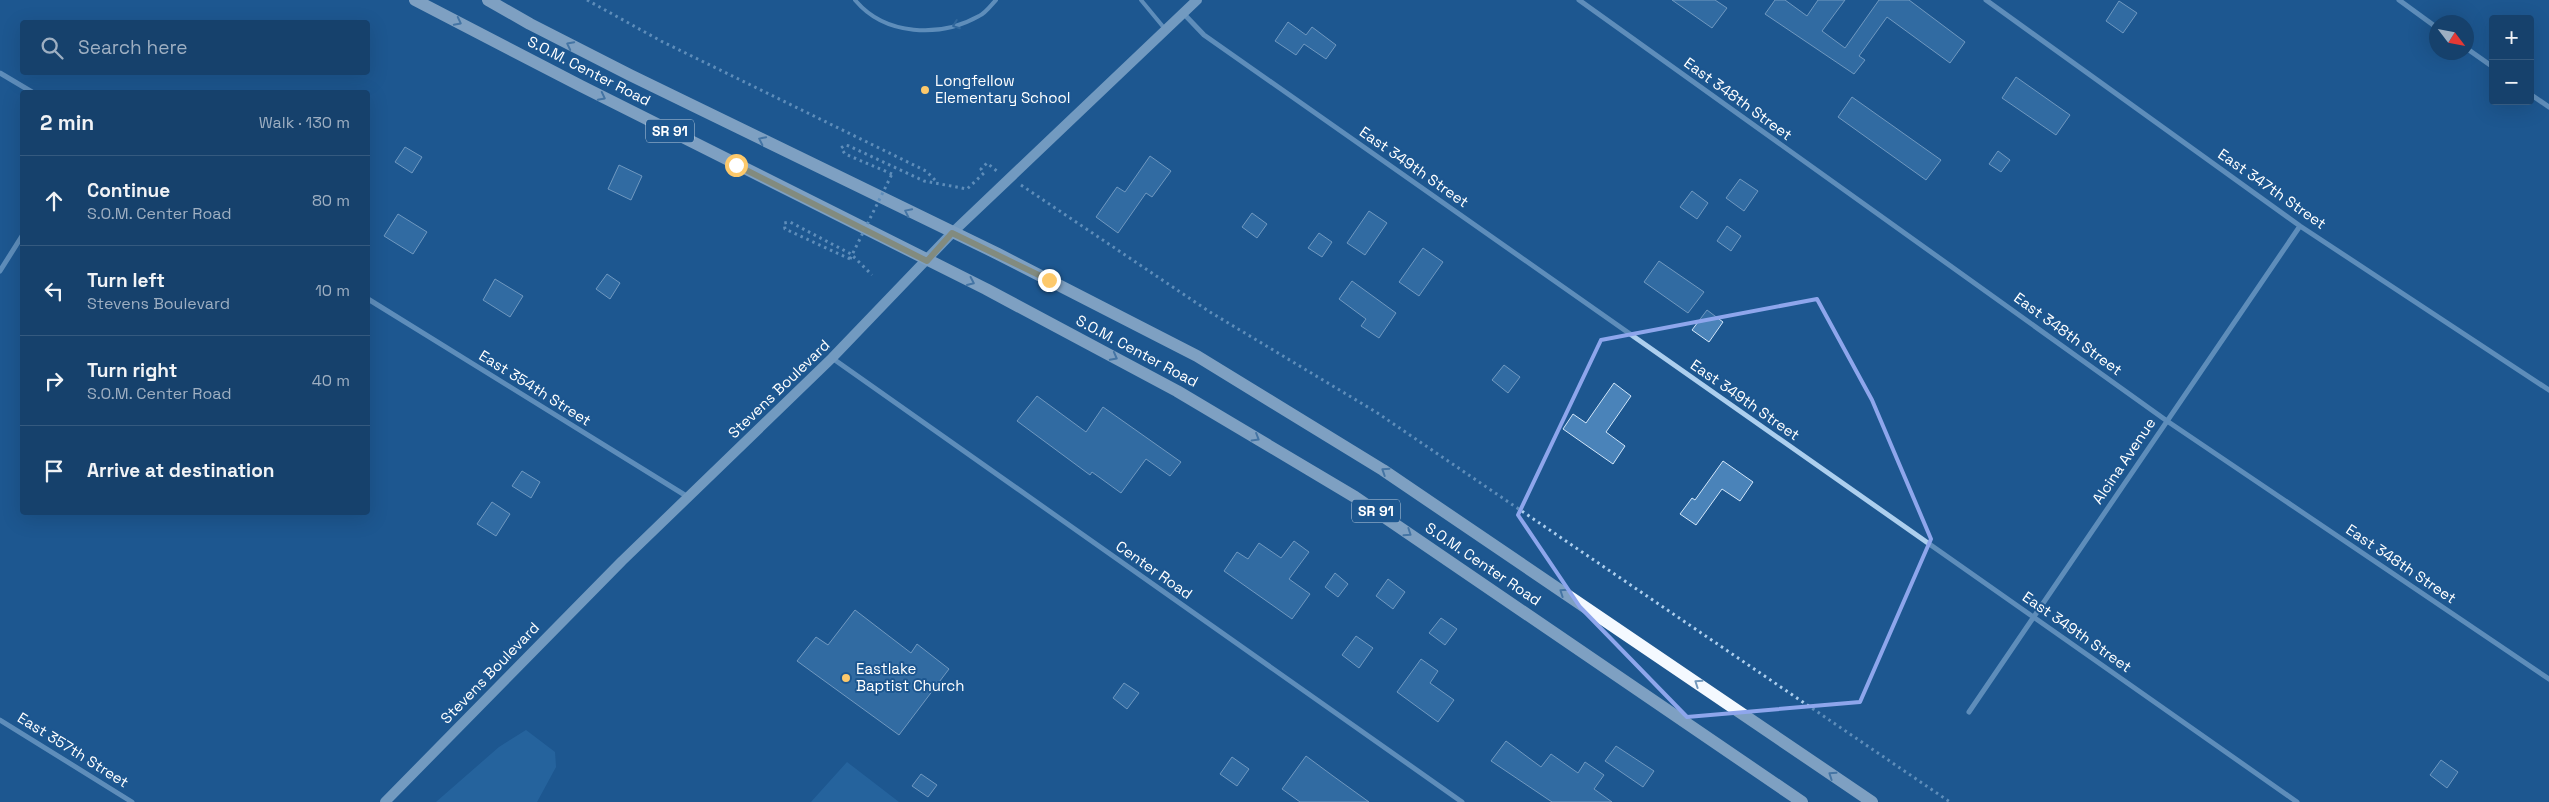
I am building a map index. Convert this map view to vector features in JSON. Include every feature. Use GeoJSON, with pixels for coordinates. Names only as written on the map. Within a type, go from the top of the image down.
{"type":"FeatureCollection","features":[{"type":"Feature","properties":{"kind":"main road","name":"S.O.M. Center Road"},"geometry":{"type":"LineString","coordinates":[[414,0],[927,261],[986,289],[1177,391],[1355,497],[1802,802]]}},
{"type":"Feature","properties":{"kind":"main road","name":"S.O.M. Center Road"},"geometry":{"type":"LineString","coordinates":[[488,0],[630,76],[998,254],[1197,356],[1383,470],[1872,802]]}},
{"type":"Feature","properties":{"kind":"street","name":"Stevens Boulevard"},"geometry":{"type":"LineString","coordinates":[[385,802],[622,561],[832,358],[952,233],[1197,0]]}},
{"type":"Feature","properties":{"kind":"street","name":"East 348th Street"},"geometry":{"type":"LineString","coordinates":[[1578,0],[2167,420],[2549,679]]}},
{"type":"Feature","properties":{"kind":"street","name":"East 347th Street"},"geometry":{"type":"LineString","coordinates":[[1986,0],[2300,226],[2549,390]]}},
{"type":"Feature","properties":{"kind":"street"},"geometry":{"type":"LineString","coordinates":[[2400,0],[2429,22]]}},
{"type":"Feature","properties":{"kind":"street","name":"East 349th Street"},"geometry":{"type":"LineString","coordinates":[[1182,13],[1204,36],[2297,802]]}},
{"type":"Feature","properties":{"kind":"street"},"geometry":{"type":"LineString","coordinates":[[2474,54],[2489,64]]}},
{"type":"Feature","properties":{"kind":"street"},"geometry":{"type":"LineString","coordinates":[[0,73],[29,90]]}},
{"type":"Feature","properties":{"kind":"street"},"geometry":{"type":"LineString","coordinates":[[2534,97],[2549,108]]}},
{"type":"Feature","properties":{"kind":"street","name":"Alcina Avenue"},"geometry":{"type":"LineString","coordinates":[[1969,712],[2300,226]]}},
{"type":"Feature","properties":{"kind":"street"},"geometry":{"type":"LineString","coordinates":[[0,271],[20,239]]}},
{"type":"Feature","properties":{"kind":"street","name":"East 354th Street"},"geometry":{"type":"LineString","coordinates":[[370,300],[689,497]]}},
{"type":"Feature","properties":{"kind":"street","name":"Center Road"},"geometry":{"type":"LineString","coordinates":[[832,358],[1462,802]]}},
{"type":"Feature","properties":{"kind":"street","name":"East 357th Street"},"geometry":{"type":"LineString","coordinates":[[0,720],[132,802]]}},
{"type":"Feature","properties":{"kind":"lane"},"geometry":{"type":"LineString","coordinates":[[855,0],[861,8],[900,29],[942,30],[981,16],[996,0]]}},
{"type":"Feature","properties":{"kind":"lane"},"geometry":{"type":"LineString","coordinates":[[1141,0],[1166,29]]}},
{"type":"Feature","properties":{"kind":"path"},"geometry":{"type":"LineString","coordinates":[[587,0],[661,41],[926,171],[938,183]]}},
{"type":"Feature","properties":{"kind":"path"},"geometry":{"type":"LineString","coordinates":[[872,275],[851,254],[790,222],[784,223],[785,229],[850,259],[892,174],[845,154],[841,148],[845,145],[849,146],[924,181],[966,189],[984,173],[981,168],[986,162]]}},
{"type":"Feature","properties":{"kind":"path"},"geometry":{"type":"LineString","coordinates":[[1022,186],[1210,312],[1376,412],[1950,802]]}},
{"type":"Feature","properties":{"kind":"highlighted area"},"geometry":{"type":"Polygon","coordinates":[[[1817,299],[1872,400],[1931,539],[1860,702],[1687,717],[1580,607],[1518,515],[1601,340],[1817,299]]]}},
{"type":"Feature","properties":{"kind":"shaded area"},"geometry":{"type":"Polygon","coordinates":[[[526,730],[555,752],[556,767],[537,802],[436,802],[499,747],[526,730]]]}},
{"type":"Feature","properties":{"kind":"shaded area"},"geometry":{"type":"Polygon","coordinates":[[[847,762],[899,802],[811,802],[847,762]]]}},
{"type":"Feature","properties":{"kind":"building"},"geometry":{"type":"Polygon","coordinates":[[[1672,0],[1715,0],[1727,8],[1712,28],[1672,0]]]}},
{"type":"Feature","properties":{"kind":"building"},"geometry":{"type":"Polygon","coordinates":[[[1775,0],[1785,0],[1807,16],[1818,0],[1845,0],[1822,31],[1845,48],[1879,0],[1909,0],[1965,42],[1950,63],[1887,17],[1859,56],[1865,60],[1854,74],[1765,14],[1775,0]]]}},
{"type":"Feature","properties":{"kind":"building"},"geometry":{"type":"Polygon","coordinates":[[[2119,1],[2137,13],[2123,33],[2106,21],[2119,1]]]}},
{"type":"Feature","properties":{"kind":"building"},"geometry":{"type":"Polygon","coordinates":[[[1288,22],[1306,35],[1312,27],[1336,45],[1326,59],[1304,44],[1296,55],[1275,41],[1288,22]]]}},
{"type":"Feature","properties":{"kind":"building"},"geometry":{"type":"Polygon","coordinates":[[[2016,77],[2070,115],[2056,135],[2002,98],[2016,77]]]}},
{"type":"Feature","properties":{"kind":"building"},"geometry":{"type":"Polygon","coordinates":[[[1852,97],[1941,160],[1926,180],[1838,117],[1852,97]]]}},
{"type":"Feature","properties":{"kind":"building"},"geometry":{"type":"Polygon","coordinates":[[[405,147],[422,157],[412,173],[395,162],[405,147]]]}},
{"type":"Feature","properties":{"kind":"building"},"geometry":{"type":"Polygon","coordinates":[[[1998,151],[2010,160],[2001,172],[1989,164],[1998,151]]]}},
{"type":"Feature","properties":{"kind":"building"},"geometry":{"type":"Polygon","coordinates":[[[1150,156],[1171,171],[1152,197],[1146,193],[1118,233],[1096,217],[1117,187],[1125,192],[1150,156]]]}},
{"type":"Feature","properties":{"kind":"building"},"geometry":{"type":"Polygon","coordinates":[[[619,165],[642,176],[631,200],[608,189],[619,165]]]}},
{"type":"Feature","properties":{"kind":"building"},"geometry":{"type":"Polygon","coordinates":[[[1740,179],[1758,191],[1744,211],[1726,198],[1740,179]]]}},
{"type":"Feature","properties":{"kind":"building"},"geometry":{"type":"Polygon","coordinates":[[[1692,191],[1708,203],[1697,219],[1680,207],[1692,191]]]}},
{"type":"Feature","properties":{"kind":"building"},"geometry":{"type":"Polygon","coordinates":[[[1369,211],[1387,223],[1365,255],[1347,243],[1369,211]]]}},
{"type":"Feature","properties":{"kind":"building"},"geometry":{"type":"Polygon","coordinates":[[[1252,213],[1267,224],[1257,238],[1242,227],[1252,213]]]}},
{"type":"Feature","properties":{"kind":"building"},"geometry":{"type":"Polygon","coordinates":[[[398,214],[427,232],[413,254],[384,236],[398,214]]]}},
{"type":"Feature","properties":{"kind":"building"},"geometry":{"type":"Polygon","coordinates":[[[1727,226],[1741,236],[1731,251],[1717,241],[1727,226]]]}},
{"type":"Feature","properties":{"kind":"building"},"geometry":{"type":"Polygon","coordinates":[[[1319,233],[1332,242],[1322,257],[1308,248],[1319,233]]]}},
{"type":"Feature","properties":{"kind":"building"},"geometry":{"type":"Polygon","coordinates":[[[1423,248],[1443,262],[1419,296],[1399,282],[1423,248]]]}},
{"type":"Feature","properties":{"kind":"building"},"geometry":{"type":"Polygon","coordinates":[[[1659,261],[1704,292],[1688,313],[1644,282],[1659,261]]]}},
{"type":"Feature","properties":{"kind":"building"},"geometry":{"type":"Polygon","coordinates":[[[607,274],[620,283],[610,299],[596,289],[607,274]]]}},
{"type":"Feature","properties":{"kind":"building"},"geometry":{"type":"Polygon","coordinates":[[[495,279],[523,296],[510,317],[483,300],[495,279]]]}},
{"type":"Feature","properties":{"kind":"building"},"geometry":{"type":"Polygon","coordinates":[[[1352,281],[1396,313],[1379,338],[1361,326],[1366,319],[1339,299],[1352,281]]]}},
{"type":"Feature","properties":{"kind":"building"},"geometry":{"type":"Polygon","coordinates":[[[1707,310],[1723,322],[1709,342],[1692,330],[1707,310]]]}},
{"type":"Feature","properties":{"kind":"building"},"geometry":{"type":"Polygon","coordinates":[[[1504,365],[1520,377],[1508,393],[1492,380],[1504,365]]]}},
{"type":"Feature","properties":{"kind":"building"},"geometry":{"type":"Polygon","coordinates":[[[1614,383],[1631,396],[1606,432],[1625,446],[1613,464],[1563,429],[1573,414],[1586,423],[1614,383]]]}},
{"type":"Feature","properties":{"kind":"building"},"geometry":{"type":"Polygon","coordinates":[[[1037,396],[1086,432],[1103,407],[1181,462],[1170,476],[1146,459],[1121,493],[1092,472],[1090,475],[1017,421],[1037,396]]]}},
{"type":"Feature","properties":{"kind":"building"},"geometry":{"type":"Polygon","coordinates":[[[1723,461],[1753,482],[1740,501],[1722,489],[1696,525],[1680,514],[1692,498],[1695,500],[1723,461]]]}},
{"type":"Feature","properties":{"kind":"building"},"geometry":{"type":"Polygon","coordinates":[[[522,471],[540,482],[531,498],[512,486],[522,471]]]}},
{"type":"Feature","properties":{"kind":"building"},"geometry":{"type":"Polygon","coordinates":[[[492,502],[510,514],[496,536],[477,524],[492,502]]]}},
{"type":"Feature","properties":{"kind":"building"},"geometry":{"type":"Polygon","coordinates":[[[1294,541],[1309,552],[1289,579],[1310,594],[1292,619],[1224,571],[1237,552],[1248,559],[1259,543],[1281,558],[1294,541]]]}},
{"type":"Feature","properties":{"kind":"building"},"geometry":{"type":"Polygon","coordinates":[[[1335,573],[1348,584],[1338,597],[1325,587],[1335,573]]]}},
{"type":"Feature","properties":{"kind":"building"},"geometry":{"type":"Polygon","coordinates":[[[1388,579],[1405,592],[1393,609],[1376,596],[1388,579]]]}},
{"type":"Feature","properties":{"kind":"building","name":"Eastlake Baptist Church"},"geometry":{"type":"Polygon","coordinates":[[[855,610],[911,653],[917,644],[949,669],[899,735],[797,661],[816,637],[828,645],[855,610]]]}},
{"type":"Feature","properties":{"kind":"building"},"geometry":{"type":"Polygon","coordinates":[[[1441,618],[1457,629],[1445,645],[1429,633],[1441,618]]]}},
{"type":"Feature","properties":{"kind":"building"},"geometry":{"type":"Polygon","coordinates":[[[1356,636],[1373,648],[1359,668],[1342,655],[1356,636]]]}},
{"type":"Feature","properties":{"kind":"building"},"geometry":{"type":"Polygon","coordinates":[[[1421,659],[1438,671],[1430,683],[1454,700],[1438,722],[1397,692],[1421,659]]]}},
{"type":"Feature","properties":{"kind":"building"},"geometry":{"type":"Polygon","coordinates":[[[1124,683],[1139,693],[1127,709],[1113,698],[1124,683]]]}},
{"type":"Feature","properties":{"kind":"building"},"geometry":{"type":"Polygon","coordinates":[[[1506,741],[1541,767],[1551,754],[1578,773],[1585,762],[1604,775],[1594,789],[1612,802],[1552,802],[1491,761],[1506,741]]]}},
{"type":"Feature","properties":{"kind":"building"},"geometry":{"type":"Polygon","coordinates":[[[1616,746],[1654,771],[1643,787],[1605,761],[1616,746]]]}},
{"type":"Feature","properties":{"kind":"building"},"geometry":{"type":"Polygon","coordinates":[[[1306,756],[1369,802],[1300,802],[1282,789],[1306,756]]]}},
{"type":"Feature","properties":{"kind":"building"},"geometry":{"type":"Polygon","coordinates":[[[1232,757],[1249,769],[1237,786],[1220,774],[1232,757]]]}},
{"type":"Feature","properties":{"kind":"building"},"geometry":{"type":"Polygon","coordinates":[[[2441,760],[2458,772],[2447,788],[2430,775],[2441,760]]]}},
{"type":"Feature","properties":{"kind":"building"},"geometry":{"type":"Polygon","coordinates":[[[921,774],[937,785],[928,797],[912,786],[921,774]]]}},
{"type":"Feature","properties":{"kind":"place","name":"Longfellow Elementary School"},"geometry":{"type":"Point","coordinates":[925,90]}},
{"type":"Feature","properties":{"kind":"place","name":"Eastlake Baptist Church"},"geometry":{"type":"Point","coordinates":[846,678]}},
{"type":"Feature","properties":{"kind":"route"},"geometry":{"type":"LineString","coordinates":[[736,165],[927,261],[952,233],[1049,280]]}}]}
